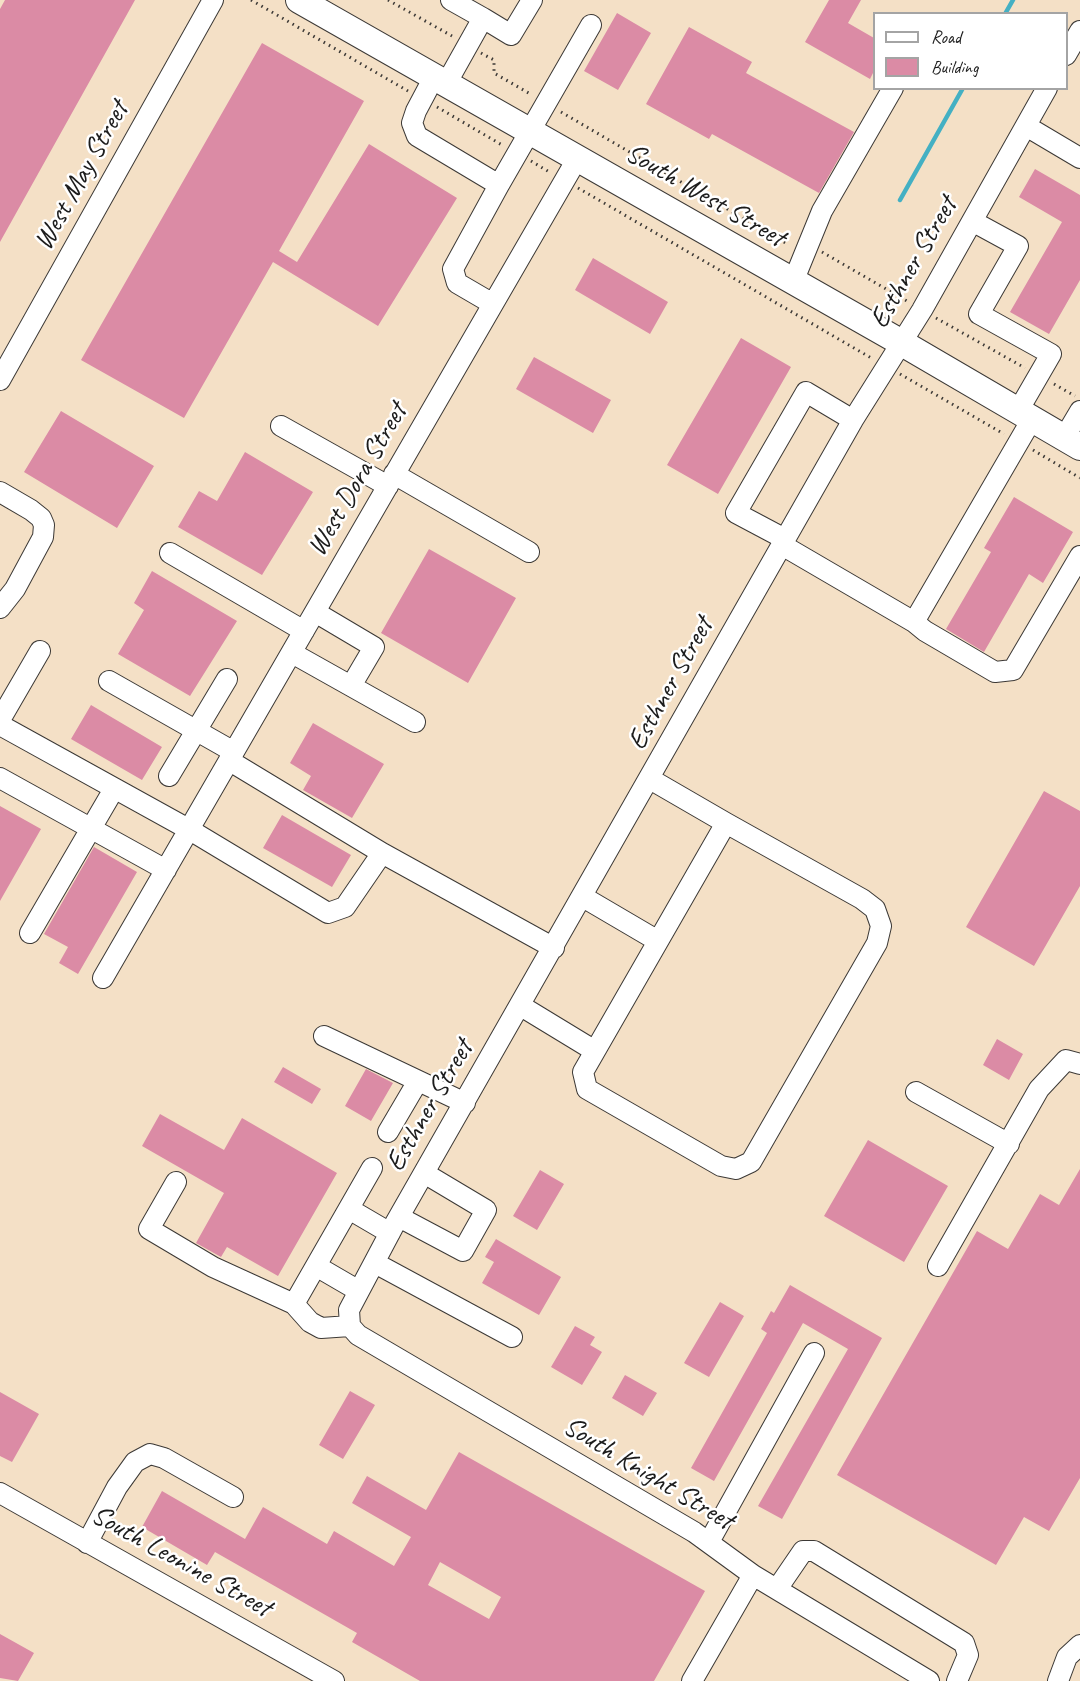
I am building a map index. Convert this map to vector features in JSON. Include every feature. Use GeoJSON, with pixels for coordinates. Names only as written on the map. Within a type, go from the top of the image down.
{"type":"FeatureCollection","features":[{"type":"Feature","properties":{"kind":"main road","name":"South West Street"},"geometry":{"type":"LineString","coordinates":[[299,0],[524,143],[577,159],[1072,442]]}},
{"type":"Feature","properties":{"kind":"street","name":"West May Street"},"geometry":{"type":"LineString","coordinates":[[0,380],[213,0]]}},
{"type":"Feature","properties":{"kind":"street"},"geometry":{"type":"LineString","coordinates":[[451,0],[511,35],[532,0]]}},
{"type":"Feature","properties":{"kind":"street"},"geometry":{"type":"LineString","coordinates":[[483,18],[468,46],[434,86],[412,123],[417,136],[499,184]]}},
{"type":"Feature","properties":{"kind":"street"},"geometry":{"type":"LineString","coordinates":[[493,304],[457,283],[453,269],[499,184],[591,25]]}},
{"type":"Feature","properties":{"kind":"street"},"geometry":{"type":"LineString","coordinates":[[1068,52],[1080,31]]}},
{"type":"Feature","properties":{"kind":"street"},"geometry":{"type":"LineString","coordinates":[[793,282],[822,211],[892,90]]}},
{"type":"Feature","properties":{"kind":"street","name":"Esthner Street"},"geometry":{"type":"LineString","coordinates":[[349,1318],[359,1291],[394,1225],[554,948],[852,420],[922,310],[1046,90]]}},
{"type":"Feature","properties":{"kind":"street"},"geometry":{"type":"LineString","coordinates":[[1026,126],[1080,158]]}},
{"type":"Feature","properties":{"kind":"street","name":"West Dora Street"},"geometry":{"type":"LineString","coordinates":[[103,978],[577,159]]}},
{"type":"Feature","properties":{"kind":"street"},"geometry":{"type":"LineString","coordinates":[[914,622],[1019,442],[1025,415],[1039,376],[1052,354],[979,314],[1018,246],[972,221]]}},
{"type":"Feature","properties":{"kind":"street"},"geometry":{"type":"LineString","coordinates":[[852,420],[806,392],[736,513],[995,672],[1013,670],[1080,556]]}},
{"type":"Feature","properties":{"kind":"street"},"geometry":{"type":"LineString","coordinates":[[1072,442],[1080,411]]}},
{"type":"Feature","properties":{"kind":"street"},"geometry":{"type":"LineString","coordinates":[[281,426],[530,552]]}},
{"type":"Feature","properties":{"kind":"street"},"geometry":{"type":"LineString","coordinates":[[0,492],[31,510],[41,518],[44,525],[43,537],[15,589],[0,608]]}},
{"type":"Feature","properties":{"kind":"street"},"geometry":{"type":"LineString","coordinates":[[170,554],[304,631]]}},
{"type":"Feature","properties":{"kind":"street"},"geometry":{"type":"LineString","coordinates":[[315,612],[374,647],[351,686]]}},
{"type":"Feature","properties":{"kind":"street"},"geometry":{"type":"LineString","coordinates":[[0,720],[40,651]]}},
{"type":"Feature","properties":{"kind":"street"},"geometry":{"type":"LineString","coordinates":[[292,653],[415,722]]}},
{"type":"Feature","properties":{"kind":"street"},"geometry":{"type":"LineString","coordinates":[[169,777],[227,679]]}},
{"type":"Feature","properties":{"kind":"street"},"geometry":{"type":"LineString","coordinates":[[109,681],[196,731],[232,757],[382,853],[554,948]]}},
{"type":"Feature","properties":{"kind":"street"},"geometry":{"type":"LineString","coordinates":[[0,725],[190,830],[328,913],[345,907],[382,853]]}},
{"type":"Feature","properties":{"kind":"street"},"geometry":{"type":"LineString","coordinates":[[0,778],[166,870]]}},
{"type":"Feature","properties":{"kind":"street"},"geometry":{"type":"LineString","coordinates":[[650,779],[862,899],[875,909],[881,926],[877,943],[751,1162],[736,1169],[722,1166],[587,1089],[582,1072],[726,823]]}},
{"type":"Feature","properties":{"kind":"street"},"geometry":{"type":"LineString","coordinates":[[30,933],[114,789]]}},
{"type":"Feature","properties":{"kind":"street"},"geometry":{"type":"LineString","coordinates":[[583,897],[658,941]]}},
{"type":"Feature","properties":{"kind":"street"},"geometry":{"type":"LineString","coordinates":[[521,1006],[595,1051]]}},
{"type":"Feature","properties":{"kind":"street"},"geometry":{"type":"LineString","coordinates":[[324,1036],[465,1103]]}},
{"type":"Feature","properties":{"kind":"street"},"geometry":{"type":"LineString","coordinates":[[938,1266],[1039,1089],[1066,1060],[1080,1064]]}},
{"type":"Feature","properties":{"kind":"street"},"geometry":{"type":"LineString","coordinates":[[388,1132],[418,1081]]}},
{"type":"Feature","properties":{"kind":"street"},"geometry":{"type":"LineString","coordinates":[[916,1092],[1009,1144]]}},
{"type":"Feature","properties":{"kind":"street"},"geometry":{"type":"LineString","coordinates":[[294,1304],[372,1168]]}},
{"type":"Feature","properties":{"kind":"street"},"geometry":{"type":"LineString","coordinates":[[348,1209],[463,1251],[486,1210],[424,1173]]}},
{"type":"Feature","properties":{"kind":"street"},"geometry":{"type":"LineString","coordinates":[[176,1182],[149,1229],[213,1268],[294,1304],[310,1322],[321,1328],[349,1318]]}},
{"type":"Feature","properties":{"kind":"street"},"geometry":{"type":"LineString","coordinates":[[375,1263],[512,1337]]}},
{"type":"Feature","properties":{"kind":"street"},"geometry":{"type":"LineString","coordinates":[[316,1266],[359,1291]]}},
{"type":"Feature","properties":{"kind":"street","name":"South Knight Street"},"geometry":{"type":"LineString","coordinates":[[349,1318],[358,1335],[383,1351],[708,1542],[753,1575],[929,1681]]}},
{"type":"Feature","properties":{"kind":"street"},"geometry":{"type":"LineString","coordinates":[[708,1542],[814,1353]]}},
{"type":"Feature","properties":{"kind":"street"},"geometry":{"type":"LineString","coordinates":[[87,1543],[117,1487],[135,1462],[150,1454],[164,1458],[233,1497]]}},
{"type":"Feature","properties":{"kind":"street","name":"South Leonine Street"},"geometry":{"type":"LineString","coordinates":[[0,1493],[334,1681]]}},
{"type":"Feature","properties":{"kind":"street"},"geometry":{"type":"LineString","coordinates":[[777,1589],[803,1551],[813,1551],[964,1643],[968,1654],[957,1681]]}},
{"type":"Feature","properties":{"kind":"street"},"geometry":{"type":"LineString","coordinates":[[692,1681],[753,1575]]}},
{"type":"Feature","properties":{"kind":"street"},"geometry":{"type":"LineString","coordinates":[[1058,1681],[1067,1657],[1080,1645]]}},
{"type":"Feature","properties":{"kind":"path"},"geometry":{"type":"LineString","coordinates":[[251,0],[434,86],[524,143],[565,181],[1080,478]]}},
{"type":"Feature","properties":{"kind":"path"},"geometry":{"type":"LineString","coordinates":[[388,0],[494,60],[494,73],[781,241],[790,245],[804,241],[1080,399]]}},
{"type":"Feature","properties":{"kind":"building"},"geometry":{"type":"Polygon","coordinates":[[[5,0],[135,0],[0,242],[0,9],[5,0]]]}},
{"type":"Feature","properties":{"kind":"building"},"geometry":{"type":"Polygon","coordinates":[[[829,0],[861,0],[848,23],[873,37],[873,73],[870,79],[805,42],[829,0]]]}},
{"type":"Feature","properties":{"kind":"building"},"geometry":{"type":"Polygon","coordinates":[[[617,13],[651,33],[618,90],[584,71],[617,13]]]}},
{"type":"Feature","properties":{"kind":"building"},"geometry":{"type":"Polygon","coordinates":[[[689,27],[752,62],[746,73],[854,132],[819,193],[712,134],[709,139],[646,104],[689,27]]]}},
{"type":"Feature","properties":{"kind":"building"},"geometry":{"type":"Polygon","coordinates":[[[262,43],[364,101],[279,251],[297,262],[369,144],[457,198],[378,326],[273,262],[184,418],[81,360],[262,43]]]}},
{"type":"Feature","properties":{"kind":"building"},"geometry":{"type":"Polygon","coordinates":[[[1035,169],[1080,195],[1080,280],[1049,334],[1010,312],[1062,222],[1019,197],[1035,169]]]}},
{"type":"Feature","properties":{"kind":"building"},"geometry":{"type":"Polygon","coordinates":[[[593,258],[668,302],[650,334],[575,290],[593,258]]]}},
{"type":"Feature","properties":{"kind":"building"},"geometry":{"type":"Polygon","coordinates":[[[741,338],[791,367],[718,494],[667,465],[741,338]]]}},
{"type":"Feature","properties":{"kind":"building"},"geometry":{"type":"Polygon","coordinates":[[[534,357],[611,400],[593,433],[516,389],[534,357]]]}},
{"type":"Feature","properties":{"kind":"building"},"geometry":{"type":"Polygon","coordinates":[[[61,411],[154,466],[117,528],[24,472],[61,411]]]}},
{"type":"Feature","properties":{"kind":"building"},"geometry":{"type":"Polygon","coordinates":[[[245,452],[313,492],[262,575],[178,527],[199,491],[217,501],[245,452]]]}},
{"type":"Feature","properties":{"kind":"building"},"geometry":{"type":"Polygon","coordinates":[[[1014,497],[1073,532],[1043,583],[1029,574],[984,652],[946,629],[991,552],[984,548],[1014,497]]]}},
{"type":"Feature","properties":{"kind":"building"},"geometry":{"type":"Polygon","coordinates":[[[429,549],[516,598],[468,683],[381,633],[429,549]]]}},
{"type":"Feature","properties":{"kind":"building"},"geometry":{"type":"Polygon","coordinates":[[[152,571],[237,621],[190,696],[118,654],[144,610],[134,603],[152,571]]]}},
{"type":"Feature","properties":{"kind":"building"},"geometry":{"type":"Polygon","coordinates":[[[91,705],[162,747],[142,780],[71,739],[91,705]]]}},
{"type":"Feature","properties":{"kind":"building"},"geometry":{"type":"Polygon","coordinates":[[[313,723],[384,764],[352,818],[303,790],[311,776],[290,763],[313,723]]]}},
{"type":"Feature","properties":{"kind":"building"},"geometry":{"type":"Polygon","coordinates":[[[1044,791],[1080,811],[1080,886],[1034,966],[966,927],[1044,791]]]}},
{"type":"Feature","properties":{"kind":"building"},"geometry":{"type":"Polygon","coordinates":[[[0,806],[41,829],[0,901],[0,806]]]}},
{"type":"Feature","properties":{"kind":"building"},"geometry":{"type":"Polygon","coordinates":[[[282,815],[351,855],[332,887],[263,848],[282,815]]]}},
{"type":"Feature","properties":{"kind":"building"},"geometry":{"type":"Polygon","coordinates":[[[94,847],[137,872],[78,974],[59,963],[68,947],[44,934],[94,847]]]}},
{"type":"Feature","properties":{"kind":"building"},"geometry":{"type":"Polygon","coordinates":[[[997,1039],[1023,1054],[1009,1080],[983,1065],[997,1039]]]}},
{"type":"Feature","properties":{"kind":"building"},"geometry":{"type":"Polygon","coordinates":[[[283,1067],[321,1089],[312,1104],[274,1082],[283,1067]]]}},
{"type":"Feature","properties":{"kind":"building"},"geometry":{"type":"Polygon","coordinates":[[[366,1069],[393,1083],[371,1121],[345,1106],[366,1069]]]}},
{"type":"Feature","properties":{"kind":"building"},"geometry":{"type":"Polygon","coordinates":[[[160,1114],[224,1150],[242,1118],[337,1173],[278,1276],[227,1247],[221,1257],[196,1243],[224,1193],[142,1146],[160,1114]]]}},
{"type":"Feature","properties":{"kind":"building"},"geometry":{"type":"Polygon","coordinates":[[[868,1140],[948,1186],[904,1262],[824,1216],[868,1140]]]}},
{"type":"Feature","properties":{"kind":"building"},"geometry":{"type":"Polygon","coordinates":[[[1080,1169],[1080,1478],[1049,1531],[1024,1517],[996,1565],[837,1475],[977,1231],[1008,1249],[1040,1194],[1059,1205],[1080,1169]]]}},
{"type":"Feature","properties":{"kind":"building"},"geometry":{"type":"Polygon","coordinates":[[[540,1170],[564,1184],[537,1230],[513,1216],[540,1170]]]}},
{"type":"Feature","properties":{"kind":"building"},"geometry":{"type":"Polygon","coordinates":[[[496,1239],[561,1277],[539,1315],[482,1283],[494,1262],[485,1257],[496,1239]]]}},
{"type":"Feature","properties":{"kind":"building"},"geometry":{"type":"Polygon","coordinates":[[[790,1285],[882,1338],[782,1519],[758,1506],[848,1349],[803,1323],[714,1481],[691,1468],[767,1333],[761,1329],[771,1311],[774,1313],[790,1285]]]}},
{"type":"Feature","properties":{"kind":"building"},"geometry":{"type":"Polygon","coordinates":[[[720,1302],[744,1316],[709,1377],[684,1363],[720,1302]]]}},
{"type":"Feature","properties":{"kind":"building"},"geometry":{"type":"Polygon","coordinates":[[[575,1326],[595,1337],[590,1345],[602,1352],[582,1385],[551,1367],[575,1326]]]}},
{"type":"Feature","properties":{"kind":"building"},"geometry":{"type":"Polygon","coordinates":[[[625,1375],[657,1393],[643,1416],[612,1398],[625,1375]]]}},
{"type":"Feature","properties":{"kind":"building"},"geometry":{"type":"Polygon","coordinates":[[[350,1391],[375,1405],[343,1459],[319,1445],[350,1391]]]}},
{"type":"Feature","properties":{"kind":"building"},"geometry":{"type":"Polygon","coordinates":[[[0,1392],[39,1414],[12,1462],[0,1456],[0,1392]]]}},
{"type":"Feature","properties":{"kind":"building"},"geometry":{"type":"Polygon","coordinates":[[[459,1452],[705,1591],[654,1681],[420,1681],[352,1642],[357,1633],[215,1552],[207,1565],[142,1527],[162,1491],[245,1539],[263,1507],[327,1544],[334,1531],[394,1566],[411,1537],[352,1503],[367,1476],[426,1510],[459,1452]],[[440,1562],[428,1585],[489,1619],[501,1597],[440,1562]]]}},
{"type":"Feature","properties":{"kind":"building"},"geometry":{"type":"Polygon","coordinates":[[[0,1634],[34,1653],[18,1681],[0,1678],[0,1634]]]}},
{"type":"Feature","properties":{"kind":"waterway"},"geometry":{"type":"LineString","coordinates":[[1006,12],[1013,0]]}},
{"type":"Feature","properties":{"kind":"waterway"},"geometry":{"type":"LineString","coordinates":[[900,200],[962,90]]}}]}
